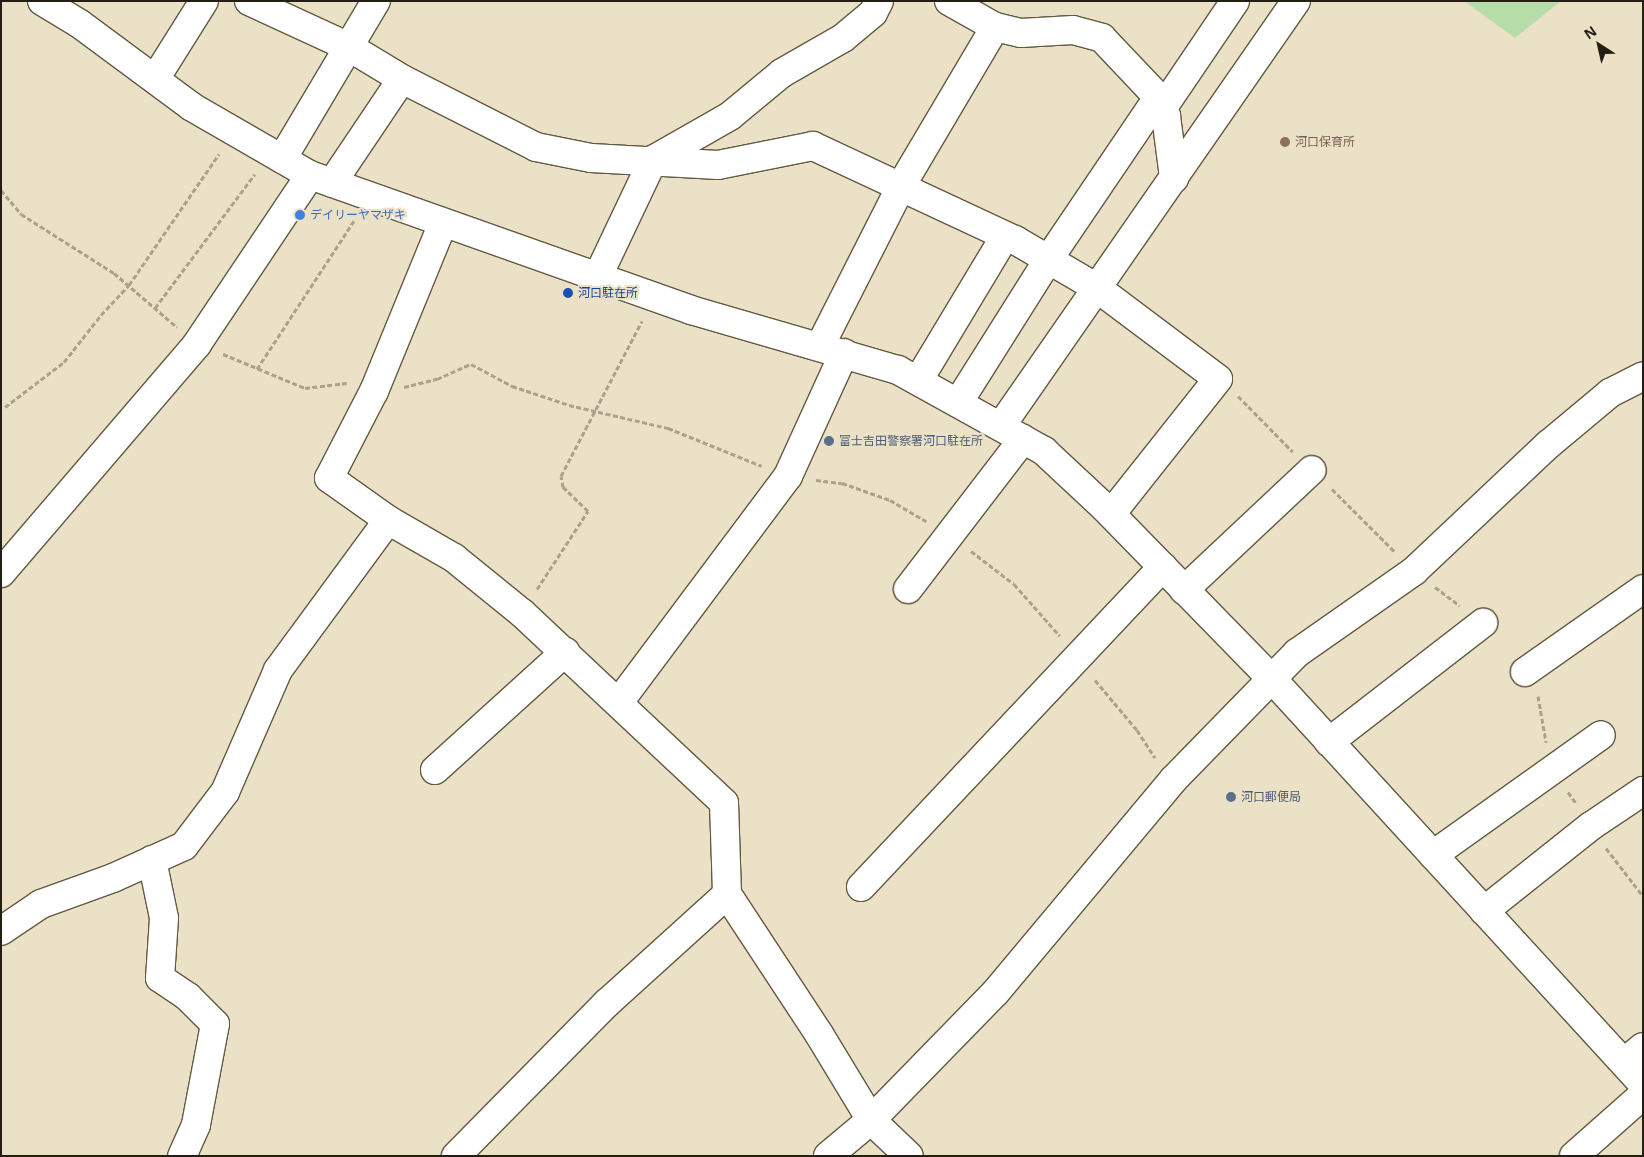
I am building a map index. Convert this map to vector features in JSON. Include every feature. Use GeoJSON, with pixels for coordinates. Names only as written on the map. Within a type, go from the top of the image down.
{"type":"FeatureCollection","features":[{"type":"Feature","properties":{"kind":"street"},"geometry":{"type":"LineString","coordinates":[[42,1],[80,24],[192,107],[276,156],[321,179],[597,278],[898,370],[1044,451],[1111,514],[1273,680],[1484,911],[1634,1054],[1643,1084]]}},
{"type":"Feature","properties":{"kind":"street"},"geometry":{"type":"LineString","coordinates":[[155,79],[204,1]]}},
{"type":"Feature","properties":{"kind":"street"},"geometry":{"type":"LineString","coordinates":[[249,1],[349,47],[402,79],[536,147],[591,158],[718,165],[813,146],[1005,236],[1096,288],[1218,379],[1111,514]]}},
{"type":"Feature","properties":{"kind":"street"},"geometry":{"type":"LineString","coordinates":[[276,156],[349,47],[376,1]]}},
{"type":"Feature","properties":{"kind":"street"},"geometry":{"type":"LineString","coordinates":[[597,278],[653,160],[730,116],[782,73],[843,38],[873,13],[879,1]]}},
{"type":"Feature","properties":{"kind":"street"},"geometry":{"type":"LineString","coordinates":[[949,1],[995,27],[1021,33],[1073,30],[1102,38],[1159,104],[1169,131],[1174,178]]}},
{"type":"Feature","properties":{"kind":"street"},"geometry":{"type":"LineString","coordinates":[[958,403],[1048,260],[1235,1]]}},
{"type":"Feature","properties":{"kind":"street"},"geometry":{"type":"LineString","coordinates":[[908,590],[950,536],[1096,288],[1296,1]]}},
{"type":"Feature","properties":{"kind":"street"},"geometry":{"type":"LineString","coordinates":[[619,702],[788,476],[832,350],[901,186],[995,27]]}},
{"type":"Feature","properties":{"kind":"street"},"geometry":{"type":"LineString","coordinates":[[1,573],[196,344],[321,179],[402,79]]}},
{"type":"Feature","properties":{"kind":"street"},"geometry":{"type":"LineString","coordinates":[[442,223],[375,387],[329,478],[388,520],[454,558],[522,613],[619,702],[724,803],[727,894],[819,1034],[871,1120],[909,1156]]}},
{"type":"Feature","properties":{"kind":"street"},"geometry":{"type":"LineString","coordinates":[[918,381],[1005,236]]}},
{"type":"Feature","properties":{"kind":"street"},"geometry":{"type":"LineString","coordinates":[[828,1156],[871,1120],[995,993],[1174,779],[1273,680],[1297,653],[1414,571],[1549,444],[1610,393],[1643,376]]}},
{"type":"Feature","properties":{"kind":"street"},"geometry":{"type":"LineString","coordinates":[[1184,590],[1312,470]]}},
{"type":"Feature","properties":{"kind":"street"},"geometry":{"type":"LineString","coordinates":[[5,921],[41,904],[113,878],[184,846],[225,792],[278,670],[388,520]]}},
{"type":"Feature","properties":{"kind":"street"},"geometry":{"type":"LineString","coordinates":[[861,887],[1162,567]]}},
{"type":"Feature","properties":{"kind":"street"},"geometry":{"type":"LineString","coordinates":[[1525,672],[1643,588]]}},
{"type":"Feature","properties":{"kind":"street"},"geometry":{"type":"LineString","coordinates":[[1329,742],[1482,623]]}},
{"type":"Feature","properties":{"kind":"street"},"geometry":{"type":"LineString","coordinates":[[435,770],[565,652]]}},
{"type":"Feature","properties":{"kind":"street"},"geometry":{"type":"LineString","coordinates":[[1433,855],[1601,735]]}},
{"type":"Feature","properties":{"kind":"street"},"geometry":{"type":"LineString","coordinates":[[1484,911],[1591,826],[1643,791]]}},
{"type":"Feature","properties":{"kind":"street"},"geometry":{"type":"LineString","coordinates":[[152,860],[164,918],[160,978],[188,996],[215,1024],[196,1125],[182,1156]]}},
{"type":"Feature","properties":{"kind":"street"},"geometry":{"type":"LineString","coordinates":[[456,1156],[607,1003],[727,894]]}},
{"type":"Feature","properties":{"kind":"street"},"geometry":{"type":"LineString","coordinates":[[1574,1156],[1643,1095]]}},
{"type":"Feature","properties":{"kind":"path"},"geometry":{"type":"LineString","coordinates":[[5,407],[64,362],[101,315],[129,285],[235,131]]}},
{"type":"Feature","properties":{"kind":"path"},"geometry":{"type":"LineString","coordinates":[[155,308],[276,156]]}},
{"type":"Feature","properties":{"kind":"path"},"geometry":{"type":"LineString","coordinates":[[1,190],[21,214],[129,285],[196,344],[305,388],[341,382],[375,387],[406,387],[437,379],[470,364],[512,386],[595,410],[668,428],[788,476],[842,483],[890,500],[950,536],[1014,584],[1078,657],[1137,730],[1156,760],[1174,779]]}},
{"type":"Feature","properties":{"kind":"path"},"geometry":{"type":"LineString","coordinates":[[257,368],[370,198]]}},
{"type":"Feature","properties":{"kind":"path"},"geometry":{"type":"LineString","coordinates":[[522,613],[588,511],[563,487],[561,476],[655,297]]}},
{"type":"Feature","properties":{"kind":"green space"},"geometry":{"type":"Polygon","coordinates":[[[1464,1],[1561,1],[1515,38],[1464,1]]]}},
{"type":"Feature","properties":{"kind":"place","name":"河口保育所"},"geometry":{"type":"Point","coordinates":[1285,142]}},
{"type":"Feature","properties":{"kind":"place","name":"デイリーヤマザキ"},"geometry":{"type":"Point","coordinates":[300,215]}},
{"type":"Feature","properties":{"kind":"place","name":"河口駐在所"},"geometry":{"type":"Point","coordinates":[568,293]}},
{"type":"Feature","properties":{"kind":"place","name":"富士吉田警察署河口駐在所"},"geometry":{"type":"Point","coordinates":[829,441]}},
{"type":"Feature","properties":{"kind":"place","name":"河口郵便局"},"geometry":{"type":"Point","coordinates":[1231,797]}}]}
